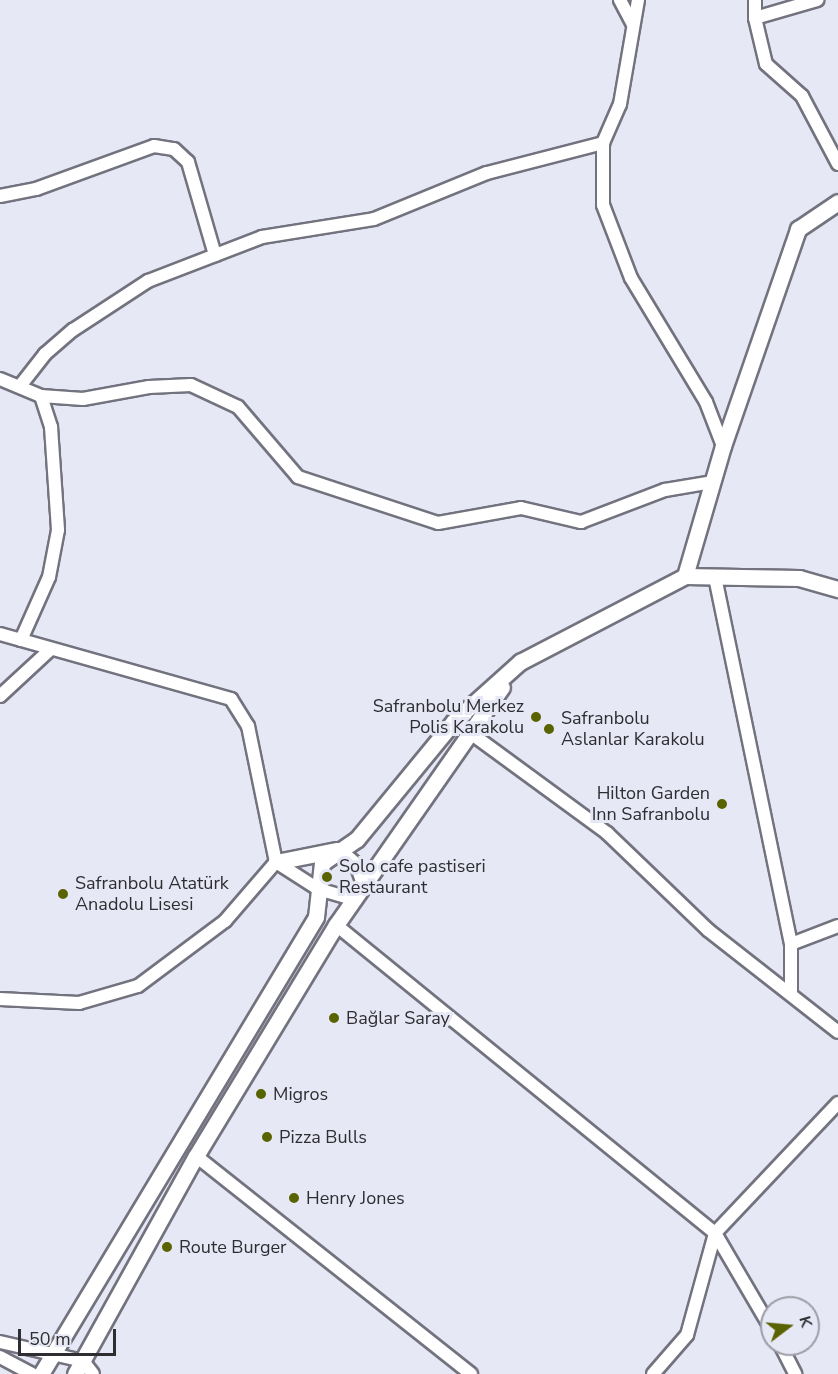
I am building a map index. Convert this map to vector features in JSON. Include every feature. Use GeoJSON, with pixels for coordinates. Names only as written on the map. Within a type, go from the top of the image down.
{"type":"FeatureCollection","features":[{"type":"Feature","properties":{"kind":"street"},"geometry":{"type":"LineString","coordinates":[[620,0],[633,24]]}},
{"type":"Feature","properties":{"kind":"street"},"geometry":{"type":"LineString","coordinates":[[638,0],[620,104],[603,143],[603,205],[631,278],[706,402],[723,446]]}},
{"type":"Feature","properties":{"kind":"street"},"geometry":{"type":"LineString","coordinates":[[756,0],[754,18],[766,64],[802,96],[838,164]]}},
{"type":"Feature","properties":{"kind":"street"},"geometry":{"type":"LineString","coordinates":[[754,18],[817,0]]}},
{"type":"Feature","properties":{"kind":"street"},"geometry":{"type":"LineString","coordinates":[[20,386],[45,354],[73,330],[148,281],[262,237],[374,219],[487,173],[603,143]]}},
{"type":"Feature","properties":{"kind":"street"},"geometry":{"type":"LineString","coordinates":[[0,196],[36,189],[154,146],[174,149],[188,162],[215,255]]}},
{"type":"Feature","properties":{"kind":"street"},"geometry":{"type":"LineString","coordinates":[[685,576],[723,446],[798,229],[838,202]]}},
{"type":"Feature","properties":{"kind":"street"},"geometry":{"type":"LineString","coordinates":[[0,379],[41,396],[83,399],[148,387],[191,385],[238,407],[298,477],[438,523],[521,508],[580,522],[665,490],[712,482]]}},
{"type":"Feature","properties":{"kind":"street"},"geometry":{"type":"LineString","coordinates":[[21,640],[49,577],[58,530],[51,427],[41,396]]}},
{"type":"Feature","properties":{"kind":"street"},"geometry":{"type":"LineString","coordinates":[[41,1374],[316,917],[322,862],[357,839],[454,721],[520,662],[685,576],[799,578],[838,589]]}},
{"type":"Feature","properties":{"kind":"street"},"geometry":{"type":"LineString","coordinates":[[715,577],[791,944],[791,994]]}},
{"type":"Feature","properties":{"kind":"street"},"geometry":{"type":"LineString","coordinates":[[0,634],[231,699],[248,726],[276,862],[318,889],[352,899]]}},
{"type":"Feature","properties":{"kind":"street"},"geometry":{"type":"LineString","coordinates":[[0,696],[51,648]]}},
{"type":"Feature","properties":{"kind":"street"},"geometry":{"type":"LineString","coordinates":[[79,1368],[196,1156],[352,899],[520,662]]}},
{"type":"Feature","properties":{"kind":"street"},"geometry":{"type":"LineString","coordinates":[[454,721],[607,833],[708,930],[838,1032]]}},
{"type":"Feature","properties":{"kind":"street"},"geometry":{"type":"LineString","coordinates":[[0,999],[79,1003],[138,986],[225,921],[276,862],[339,849]]}},
{"type":"Feature","properties":{"kind":"street"},"geometry":{"type":"LineString","coordinates":[[339,849],[356,864],[363,884]]}},
{"type":"Feature","properties":{"kind":"street"},"geometry":{"type":"LineString","coordinates":[[336,925],[715,1233],[760,1310]]}},
{"type":"Feature","properties":{"kind":"street"},"geometry":{"type":"LineString","coordinates":[[791,944],[838,926]]}},
{"type":"Feature","properties":{"kind":"street"},"geometry":{"type":"LineString","coordinates":[[653,1374],[687,1335],[715,1233],[838,1103]]}},
{"type":"Feature","properties":{"kind":"street"},"geometry":{"type":"LineString","coordinates":[[196,1156],[471,1374]]}},
{"type":"Feature","properties":{"kind":"street"},"geometry":{"type":"LineString","coordinates":[[0,1342],[52,1353],[93,1374]]}},
{"type":"Feature","properties":{"kind":"street"},"geometry":{"type":"LineString","coordinates":[[786,1356],[795,1374]]}},
{"type":"Feature","properties":{"kind":"street"},"geometry":{"type":"LineString","coordinates":[[0,1357],[33,1374]]}},
{"type":"Feature","properties":{"kind":"place","name":"Safranbolu Merkez Polis Karakolu"},"geometry":{"type":"Point","coordinates":[536,717]}},
{"type":"Feature","properties":{"kind":"place","name":"Safranbolu Aslanlar Karakolu"},"geometry":{"type":"Point","coordinates":[549,729]}},
{"type":"Feature","properties":{"kind":"place","name":"Hilton Garden Inn Safranbolu"},"geometry":{"type":"Point","coordinates":[722,804]}},
{"type":"Feature","properties":{"kind":"place","name":"Solo cafe pastiseri Restaurant"},"geometry":{"type":"Point","coordinates":[327,877]}},
{"type":"Feature","properties":{"kind":"place","name":"Safranbolu Atatürk Anadolu Lisesi"},"geometry":{"type":"Point","coordinates":[63,894]}},
{"type":"Feature","properties":{"kind":"place","name":"Bağlar Saray"},"geometry":{"type":"Point","coordinates":[334,1018]}},
{"type":"Feature","properties":{"kind":"place","name":"Migros"},"geometry":{"type":"Point","coordinates":[261,1094]}},
{"type":"Feature","properties":{"kind":"place","name":"Pizza Bulls"},"geometry":{"type":"Point","coordinates":[267,1137]}},
{"type":"Feature","properties":{"kind":"place","name":"Henry Jones"},"geometry":{"type":"Point","coordinates":[294,1198]}},
{"type":"Feature","properties":{"kind":"place","name":"Route Burger"},"geometry":{"type":"Point","coordinates":[167,1247]}}]}
